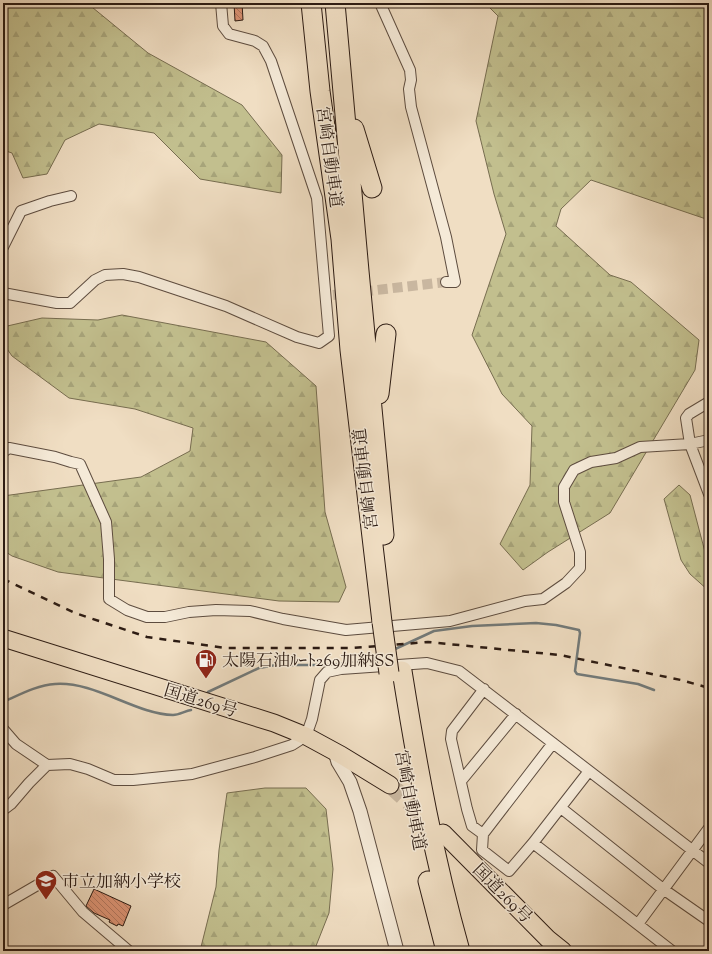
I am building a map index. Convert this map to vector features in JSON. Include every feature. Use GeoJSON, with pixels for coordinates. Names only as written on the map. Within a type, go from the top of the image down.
{"type":"FeatureCollection","features":[{"type":"Feature","properties":{"kind":"highway","name":"宮崎自動車道"},"geometry":{"type":"LineString","coordinates":[[310,3],[319,84],[341,239],[352,365],[396,672],[415,753],[430,833],[449,914],[460,951]]}},
{"type":"Feature","properties":{"kind":"highway","name":"宮崎自動車道"},"geometry":{"type":"LineString","coordinates":[[335,3],[358,271],[385,539],[388,621]]}},
{"type":"Feature","properties":{"kind":"highway"},"geometry":{"type":"LineString","coordinates":[[342,89],[372,188]]}},
{"type":"Feature","properties":{"kind":"highway"},"geometry":{"type":"LineString","coordinates":[[374,426],[386,334]]}},
{"type":"Feature","properties":{"kind":"highway","name":"国道269号"},"geometry":{"type":"LineString","coordinates":[[3,638],[274,723],[306,736],[390,785]]}},
{"type":"Feature","properties":{"kind":"highway","name":"宮崎自動車道"},"geometry":{"type":"LineString","coordinates":[[396,672],[402,756],[436,917],[446,951]]}},
{"type":"Feature","properties":{"kind":"highway","name":"国道269号"},"geometry":{"type":"LineString","coordinates":[[444,833],[548,939],[563,951]]}},
{"type":"Feature","properties":{"kind":"street"},"geometry":{"type":"LineString","coordinates":[[3,293],[57,303],[70,303],[95,280],[104,275],[123,274],[139,277],[226,306],[297,337],[319,343],[329,336],[329,296],[317,198],[271,61],[263,46],[255,41],[229,34],[223,26],[221,3]]}},
{"type":"Feature","properties":{"kind":"street"},"geometry":{"type":"LineString","coordinates":[[380,3],[410,70],[411,80],[409,89],[411,107],[446,236],[455,282],[446,282]]}},
{"type":"Feature","properties":{"kind":"street"},"geometry":{"type":"LineString","coordinates":[[3,247],[21,211],[50,201],[71,196]]}},
{"type":"Feature","properties":{"kind":"street"},"geometry":{"type":"LineString","coordinates":[[709,402],[689,414],[686,418],[690,444],[709,494]]}},
{"type":"Feature","properties":{"kind":"street"},"geometry":{"type":"LineString","coordinates":[[3,452],[8,448],[55,457],[80,464],[106,522],[109,559],[109,599],[127,610],[147,617],[165,617],[189,612],[216,610],[250,611],[283,619],[346,630],[450,621],[525,601],[543,599],[566,584],[580,568],[580,552],[564,502],[564,487],[566,480],[574,470],[591,462],[616,458],[640,447],[690,444],[709,440]]}},
{"type":"Feature","properties":{"kind":"street"},"geometry":{"type":"LineString","coordinates":[[3,729],[16,744],[47,765],[70,764],[88,769],[114,780],[133,780],[192,774],[255,757],[292,745],[306,736],[312,719],[320,680],[327,672],[342,669],[427,663],[459,671],[709,863]]}},
{"type":"Feature","properties":{"kind":"street"},"geometry":{"type":"LineString","coordinates":[[483,834],[472,826],[451,739],[452,731],[484,689]]}},
{"type":"Feature","properties":{"kind":"street"},"geometry":{"type":"LineString","coordinates":[[461,781],[516,714]]}},
{"type":"Feature","properties":{"kind":"street"},"geometry":{"type":"LineString","coordinates":[[553,743],[483,834],[482,850],[509,871],[534,843],[589,771]]}},
{"type":"Feature","properties":{"kind":"street"},"geometry":{"type":"LineString","coordinates":[[335,752],[338,762],[350,782],[360,811],[397,951]]}},
{"type":"Feature","properties":{"kind":"street"},"geometry":{"type":"LineString","coordinates":[[3,810],[11,804],[47,765]]}},
{"type":"Feature","properties":{"kind":"street"},"geometry":{"type":"LineString","coordinates":[[561,808],[663,889],[709,921]]}},
{"type":"Feature","properties":{"kind":"street"},"geometry":{"type":"LineString","coordinates":[[638,924],[709,828]]}},
{"type":"Feature","properties":{"kind":"street"},"geometry":{"type":"LineString","coordinates":[[534,843],[672,951]]}},
{"type":"Feature","properties":{"kind":"street"},"geometry":{"type":"LineString","coordinates":[[3,904],[53,876],[83,912],[128,951]]}},
{"type":"Feature","properties":{"kind":"green space"},"geometry":{"type":"Polygon","coordinates":[[[3,3],[87,3],[148,53],[242,105],[282,155],[281,193],[200,179],[154,133],[99,124],[65,140],[47,174],[23,178],[12,153],[3,150],[3,3]]]}},
{"type":"Feature","properties":{"kind":"green space"},"geometry":{"type":"Polygon","coordinates":[[[485,3],[709,3],[709,220],[591,180],[561,209],[556,226],[610,275],[631,282],[699,340],[695,370],[610,513],[548,552],[523,570],[500,544],[530,485],[532,426],[502,394],[472,335],[506,234],[494,194],[476,121],[498,16],[485,3]]]}},
{"type":"Feature","properties":{"kind":"green space"},"geometry":{"type":"Polygon","coordinates":[[[122,315],[266,342],[316,386],[325,512],[346,587],[339,602],[279,601],[58,572],[12,556],[3,550],[3,496],[141,477],[190,451],[193,428],[135,409],[69,398],[12,356],[3,343],[3,327],[42,318],[98,320],[122,315]]]}},
{"type":"Feature","properties":{"kind":"green space"},"geometry":{"type":"Polygon","coordinates":[[[679,485],[690,495],[705,552],[709,560],[709,591],[690,574],[681,560],[664,499],[679,485]]]}},
{"type":"Feature","properties":{"kind":"green space"},"geometry":{"type":"Polygon","coordinates":[[[265,788],[306,788],[326,809],[333,869],[329,913],[314,951],[200,951],[216,887],[219,850],[227,793],[265,788]]]}},
{"type":"Feature","properties":{"kind":"building"},"geometry":{"type":"Polygon","coordinates":[[[234,3],[242,3],[243,20],[235,21],[234,3]]]}},
{"type":"Feature","properties":{"kind":"building"},"geometry":{"type":"Polygon","coordinates":[[[94,889],[131,906],[123,926],[118,924],[117,926],[109,922],[110,920],[94,913],[86,906],[94,889]]]}},
{"type":"Feature","properties":{"kind":"waterway"},"geometry":{"type":"LineString","coordinates":[[393,650],[434,631],[472,626],[536,623],[556,625],[579,630],[580,633],[575,671],[577,674],[638,684],[654,690]]}},
{"type":"Feature","properties":{"kind":"waterway"},"geometry":{"type":"LineString","coordinates":[[208,692],[259,668],[276,665],[330,665],[371,660],[379,656]]}},
{"type":"Feature","properties":{"kind":"waterway"},"geometry":{"type":"LineString","coordinates":[[3,702],[42,686],[70,684],[85,687],[159,713],[175,715],[191,710]]}},
{"type":"Feature","properties":{"kind":"tunnel"},"geometry":{"type":"LineString","coordinates":[[333,295],[446,282]]}},
{"type":"Feature","properties":{"kind":"tunnel"},"geometry":{"type":"LineString","coordinates":[[390,785],[433,824]]}},
{"type":"Feature","properties":{"kind":"railway"},"geometry":{"type":"LineString","coordinates":[[3,579],[75,613],[147,637],[226,648],[353,648],[428,642],[560,655],[681,680],[709,688]]}},
{"type":"Feature","properties":{"kind":"place","name":"太陽石油ﾙｰﾄ269加納SS"},"geometry":{"type":"Point","coordinates":[206,680]}},
{"type":"Feature","properties":{"kind":"place","name":"市立加納小学校"},"geometry":{"type":"Point","coordinates":[46,900]}}]}
